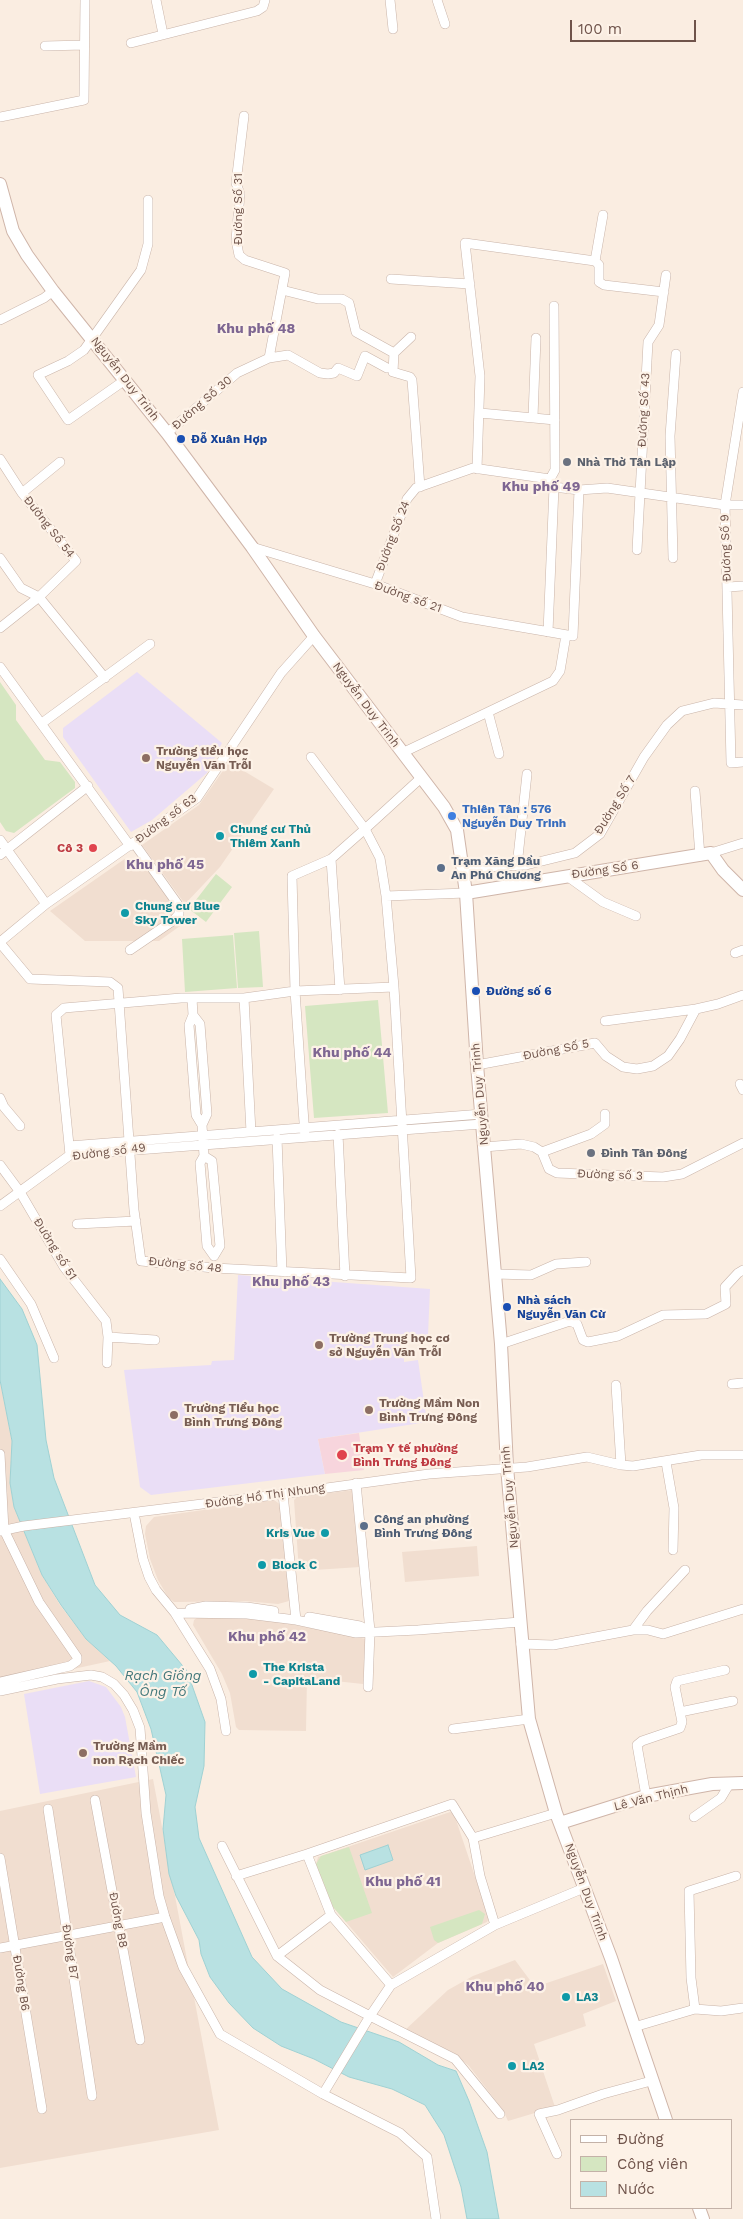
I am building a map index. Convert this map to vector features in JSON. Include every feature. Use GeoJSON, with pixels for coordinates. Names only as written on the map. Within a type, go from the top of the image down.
{"type":"FeatureCollection","features":[{"type":"Feature","properties":{"kind":"main road","name":"Nguyễn Duy Trinh"},"geometry":{"type":"LineString","coordinates":[[0,178],[13,231],[27,254],[53,291],[167,433],[252,547],[314,636],[444,807],[457,830],[466,893],[477,1065],[501,1344],[507,1467],[529,1719],[558,1818],[666,2119]]}},
{"type":"Feature","properties":{"kind":"main road","name":"Đường Số 6"},"geometry":{"type":"LineString","coordinates":[[466,893],[705,855]]}},
{"type":"Feature","properties":{"kind":"main road"},"geometry":{"type":"LineString","coordinates":[[705,855],[743,890]]}},
{"type":"Feature","properties":{"kind":"main road","name":"Lê Văn Thịnh"},"geometry":{"type":"LineString","coordinates":[[558,1818],[646,1796],[712,1784],[743,1783]]}},
{"type":"Feature","properties":{"kind":"street"},"geometry":{"type":"LineString","coordinates":[[0,118],[84,100],[85,0]]}},
{"type":"Feature","properties":{"kind":"street"},"geometry":{"type":"LineString","coordinates":[[156,0],[163,34]]}},
{"type":"Feature","properties":{"kind":"street"},"geometry":{"type":"LineString","coordinates":[[131,43],[257,11],[263,7],[264,0]]}},
{"type":"Feature","properties":{"kind":"street"},"geometry":{"type":"LineString","coordinates":[[390,0],[394,29]]}},
{"type":"Feature","properties":{"kind":"street"},"geometry":{"type":"LineString","coordinates":[[437,0],[445,24]]}},
{"type":"Feature","properties":{"kind":"street"},"geometry":{"type":"LineString","coordinates":[[45,46],[84,45]]}},
{"type":"Feature","properties":{"kind":"street","name":"Đường Số 31"},"geometry":{"type":"LineString","coordinates":[[244,116],[236,183],[240,194],[236,240],[239,255],[245,260],[284,273],[269,358]]}},
{"type":"Feature","properties":{"kind":"street"},"geometry":{"type":"LineString","coordinates":[[125,380],[68,420],[38,375],[76,356],[93,339],[141,270],[148,244],[148,200]]}},
{"type":"Feature","properties":{"kind":"street"},"geometry":{"type":"LineString","coordinates":[[595,261],[603,215]]}},
{"type":"Feature","properties":{"kind":"street"},"geometry":{"type":"LineString","coordinates":[[477,469],[480,376],[465,243],[595,261],[599,265],[598,279],[601,284],[664,292]]}},
{"type":"Feature","properties":{"kind":"street","name":"Đường Số 43"},"geometry":{"type":"LineString","coordinates":[[637,550],[648,342],[659,325],[666,275]]}},
{"type":"Feature","properties":{"kind":"street"},"geometry":{"type":"LineString","coordinates":[[391,279],[470,284]]}},
{"type":"Feature","properties":{"kind":"street"},"geometry":{"type":"LineString","coordinates":[[282,290],[318,298],[342,299],[349,303],[356,332],[394,353]]}},
{"type":"Feature","properties":{"kind":"street"},"geometry":{"type":"LineString","coordinates":[[0,320],[44,298],[53,291]]}},
{"type":"Feature","properties":{"kind":"street"},"geometry":{"type":"LineString","coordinates":[[548,632],[552,483],[555,470],[556,420],[554,306]]}},
{"type":"Feature","properties":{"kind":"street"},"geometry":{"type":"LineString","coordinates":[[411,337],[394,353],[393,372],[410,377],[412,380],[420,487]]}},
{"type":"Feature","properties":{"kind":"street"},"geometry":{"type":"LineString","coordinates":[[533,417],[536,338]]}},
{"type":"Feature","properties":{"kind":"street"},"geometry":{"type":"LineString","coordinates":[[673,558],[670,436],[676,354]]}},
{"type":"Feature","properties":{"kind":"street","name":"Đường Số 30"},"geometry":{"type":"LineString","coordinates":[[167,433],[237,373],[269,358],[288,355],[320,373],[328,374],[334,373],[338,368],[357,376],[365,356],[387,368]]}},
{"type":"Feature","properties":{"kind":"street","name":"Đường Số 9"},"geometry":{"type":"LineString","coordinates":[[743,392],[725,505],[731,763],[743,762]]}},
{"type":"Feature","properties":{"kind":"street"},"geometry":{"type":"LineString","coordinates":[[480,413],[556,420]]}},
{"type":"Feature","properties":{"kind":"street","name":"Đường Số 54"},"geometry":{"type":"LineString","coordinates":[[0,459],[22,493],[76,561],[39,597],[0,628]]}},
{"type":"Feature","properties":{"kind":"street"},"geometry":{"type":"LineString","coordinates":[[22,493],[60,462]]}},
{"type":"Feature","properties":{"kind":"street","name":"Đường Số 24"},"geometry":{"type":"LineString","coordinates":[[375,584],[407,499],[416,488],[473,468],[580,490]]}},
{"type":"Feature","properties":{"kind":"street"},"geometry":{"type":"LineString","coordinates":[[402,753],[553,681],[560,671],[566,635],[573,636],[580,490],[607,488],[725,505],[743,505]]}},
{"type":"Feature","properties":{"kind":"street","name":"Đường số 21"},"geometry":{"type":"LineString","coordinates":[[252,547],[375,584],[462,617],[566,635]]}},
{"type":"Feature","properties":{"kind":"street"},"geometry":{"type":"LineString","coordinates":[[0,558],[21,588],[39,597],[105,678]]}},
{"type":"Feature","properties":{"kind":"street"},"geometry":{"type":"LineString","coordinates":[[728,587],[743,586]]}},
{"type":"Feature","properties":{"kind":"street","name":"Đường số 63"},"geometry":{"type":"LineString","coordinates":[[0,942],[46,904],[196,798],[281,673],[314,636]]}},
{"type":"Feature","properties":{"kind":"street"},"geometry":{"type":"LineString","coordinates":[[42,723],[150,644]]}},
{"type":"Feature","properties":{"kind":"street"},"geometry":{"type":"LineString","coordinates":[[0,667],[179,906],[179,914],[174,920],[130,950]]}},
{"type":"Feature","properties":{"kind":"street","name":"Đường Số 7"},"geometry":{"type":"LineString","coordinates":[[462,868],[517,866],[574,853],[581,849],[600,834],[644,757],[667,725],[677,715],[682,711],[714,703],[743,705]]}},
{"type":"Feature","properties":{"kind":"street"},"geometry":{"type":"LineString","coordinates":[[488,712],[499,754]]}},
{"type":"Feature","properties":{"kind":"street"},"geometry":{"type":"LineString","coordinates":[[203,1140],[250,1132],[304,1132],[403,1125],[394,986],[386,896],[380,858],[365,829],[311,757]]}},
{"type":"Feature","properties":{"kind":"street"},"geometry":{"type":"LineString","coordinates":[[517,866],[527,774]]}},
{"type":"Feature","properties":{"kind":"street"},"geometry":{"type":"LineString","coordinates":[[304,1132],[295,991],[292,876],[331,859],[422,777]]}},
{"type":"Feature","properties":{"kind":"street"},"geometry":{"type":"LineString","coordinates":[[4,852],[88,786]]}},
{"type":"Feature","properties":{"kind":"street"},"geometry":{"type":"LineString","coordinates":[[695,792],[705,855]]}},
{"type":"Feature","properties":{"kind":"street"},"geometry":{"type":"LineString","coordinates":[[0,840],[4,852],[46,904]]}},
{"type":"Feature","properties":{"kind":"street","name":"Đường Số 6"},"geometry":{"type":"LineString","coordinates":[[705,855],[743,843]]}},
{"type":"Feature","properties":{"kind":"street"},"geometry":{"type":"LineString","coordinates":[[331,859],[340,990]]}},
{"type":"Feature","properties":{"kind":"street"},"geometry":{"type":"LineString","coordinates":[[567,876],[603,902],[636,916]]}},
{"type":"Feature","properties":{"kind":"street"},"geometry":{"type":"LineString","coordinates":[[386,896],[466,893]]}},
{"type":"Feature","properties":{"kind":"street","name":"Đường số 48"},"geometry":{"type":"LineString","coordinates":[[0,942],[30,979],[110,982],[118,988],[136,1221],[142,1261],[214,1268],[411,1278],[403,1125]]}},
{"type":"Feature","properties":{"kind":"street"},"geometry":{"type":"LineString","coordinates":[[70,1150],[56,1015],[64,1008],[192,998],[244,998],[295,991],[394,986]]}},
{"type":"Feature","properties":{"kind":"street"},"geometry":{"type":"LineString","coordinates":[[605,1021],[696,1009],[743,995]]}},
{"type":"Feature","properties":{"kind":"street"},"geometry":{"type":"LineString","coordinates":[[192,998],[194,1014],[189,1025],[196,1115],[202,1125],[204,1156],[200,1163],[207,1246],[214,1256]]}},
{"type":"Feature","properties":{"kind":"street"},"geometry":{"type":"LineString","coordinates":[[244,998],[250,1132]]}},
{"type":"Feature","properties":{"kind":"street","name":"Đường Số 5"},"geometry":{"type":"LineString","coordinates":[[477,1065],[595,1043],[606,1056],[623,1067],[637,1069],[653,1066],[668,1056],[684,1033],[696,1009]]}},
{"type":"Feature","properties":{"kind":"street"},"geometry":{"type":"LineString","coordinates":[[0,1098],[2,1109],[20,1126]]}},
{"type":"Feature","properties":{"kind":"street"},"geometry":{"type":"LineString","coordinates":[[484,1147],[521,1144],[534,1147],[542,1152],[591,1134],[605,1124],[605,1114]]}},
{"type":"Feature","properties":{"kind":"street","name":"Đường số 49"},"geometry":{"type":"LineString","coordinates":[[0,1206],[20,1192],[70,1150],[203,1140],[277,1138],[304,1132],[338,1134],[403,1125],[482,1119]]}},
{"type":"Feature","properties":{"kind":"street"},"geometry":{"type":"LineString","coordinates":[[338,1134],[345,1276]]}},
{"type":"Feature","properties":{"kind":"street"},"geometry":{"type":"LineString","coordinates":[[277,1138],[282,1272]]}},
{"type":"Feature","properties":{"kind":"street","name":"Đường số 3"},"geometry":{"type":"LineString","coordinates":[[542,1152],[549,1168],[554,1172],[663,1177],[682,1174],[743,1143]]}},
{"type":"Feature","properties":{"kind":"street"},"geometry":{"type":"LineString","coordinates":[[204,1156],[212,1161],[220,1246],[214,1256],[214,1268]]}},
{"type":"Feature","properties":{"kind":"street","name":"Đường số 51"},"geometry":{"type":"LineString","coordinates":[[0,1164],[20,1192],[64,1267],[106,1321],[108,1338],[107,1363]]}},
{"type":"Feature","properties":{"kind":"street"},"geometry":{"type":"LineString","coordinates":[[77,1224],[136,1221]]}},
{"type":"Feature","properties":{"kind":"street"},"geometry":{"type":"LineString","coordinates":[[0,1259],[31,1304],[54,1358]]}},
{"type":"Feature","properties":{"kind":"street"},"geometry":{"type":"LineString","coordinates":[[495,1274],[531,1275],[556,1264],[586,1262]]}},
{"type":"Feature","properties":{"kind":"street"},"geometry":{"type":"LineString","coordinates":[[501,1344],[570,1321],[577,1324],[583,1340],[588,1342],[618,1336],[663,1315],[706,1314],[726,1304],[725,1287],[738,1272],[743,1270]]}},
{"type":"Feature","properties":{"kind":"street"},"geometry":{"type":"LineString","coordinates":[[108,1338],[155,1340]]}},
{"type":"Feature","properties":{"kind":"street"},"geometry":{"type":"LineString","coordinates":[[732,1384],[743,1383]]}},
{"type":"Feature","properties":{"kind":"street"},"geometry":{"type":"LineString","coordinates":[[616,1386],[621,1465]]}},
{"type":"Feature","properties":{"kind":"street"},"geometry":{"type":"LineString","coordinates":[[0,1454],[2,1531],[39,1602],[77,1657],[77,1661],[70,1666],[0,1684]]}},
{"type":"Feature","properties":{"kind":"street","name":"Đường Hồ Thị Nhung"},"geometry":{"type":"LineString","coordinates":[[2,1531],[24,1526],[429,1474],[527,1467],[587,1457],[621,1465],[666,1462],[701,1455],[743,1455]]}},
{"type":"Feature","properties":{"kind":"street"},"geometry":{"type":"LineString","coordinates":[[666,1462],[674,1508],[674,1550]]}},
{"type":"Feature","properties":{"kind":"street"},"geometry":{"type":"LineString","coordinates":[[356,1484],[370,1631],[368,1688]]}},
{"type":"Feature","properties":{"kind":"street"},"geometry":{"type":"LineString","coordinates":[[283,1494],[296,1618]]}},
{"type":"Feature","properties":{"kind":"street"},"geometry":{"type":"LineString","coordinates":[[134,1513],[142,1560],[149,1578],[165,1603],[175,1613],[210,1669],[221,1700],[226,1731]]}},
{"type":"Feature","properties":{"kind":"street"},"geometry":{"type":"LineString","coordinates":[[633,1630],[647,1610],[685,1570]]}},
{"type":"Feature","properties":{"kind":"street"},"geometry":{"type":"LineString","coordinates":[[175,1613],[206,1606],[360,1626],[370,1631],[418,1630],[520,1622]]}},
{"type":"Feature","properties":{"kind":"street"},"geometry":{"type":"LineString","coordinates":[[521,1644],[553,1645],[633,1630],[648,1630],[663,1634],[743,1610]]}},
{"type":"Feature","properties":{"kind":"street"},"geometry":{"type":"LineString","coordinates":[[646,1796],[637,1744],[680,1728],[682,1722],[675,1686],[677,1681],[725,1670]]}},
{"type":"Feature","properties":{"kind":"street"},"geometry":{"type":"LineString","coordinates":[[0,1684],[91,1675],[108,1681],[124,1695],[133,1710],[140,1728],[146,1812],[159,1896],[183,1967],[220,2034],[323,2094],[400,2133],[428,2157],[436,2219]]}},
{"type":"Feature","properties":{"kind":"street"},"geometry":{"type":"LineString","coordinates":[[680,1712],[733,1701]]}},
{"type":"Feature","properties":{"kind":"street"},"geometry":{"type":"LineString","coordinates":[[453,1729],[529,1719]]}},
{"type":"Feature","properties":{"kind":"street"},"geometry":{"type":"LineString","coordinates":[[694,1818],[720,1798],[730,1783]]}},
{"type":"Feature","properties":{"kind":"street","name":"Đường B8"},"geometry":{"type":"LineString","coordinates":[[95,1800],[140,2040]]}},
{"type":"Feature","properties":{"kind":"street"},"geometry":{"type":"LineString","coordinates":[[236,1876],[307,1854],[452,1804],[472,1838],[480,1876],[495,1925]]}},
{"type":"Feature","properties":{"kind":"street","name":"Đường B7"},"geometry":{"type":"LineString","coordinates":[[48,1808],[92,2096]]}},
{"type":"Feature","properties":{"kind":"street"},"geometry":{"type":"LineString","coordinates":[[472,1838],[558,1818]]}},
{"type":"Feature","properties":{"kind":"street"},"geometry":{"type":"LineString","coordinates":[[222,1846],[277,1956],[320,1990],[455,2059],[500,2114]]}},
{"type":"Feature","properties":{"kind":"street"},"geometry":{"type":"LineString","coordinates":[[307,1854],[331,1915],[391,1984]]}},
{"type":"Feature","properties":{"kind":"street","name":"Đường B6"},"geometry":{"type":"LineString","coordinates":[[0,1858],[42,2109]]}},
{"type":"Feature","properties":{"kind":"street"},"geometry":{"type":"LineString","coordinates":[[695,2009],[691,1978],[689,1891],[736,1876]]}},
{"type":"Feature","properties":{"kind":"street"},"geometry":{"type":"LineString","coordinates":[[323,2094],[391,1984],[495,1925],[584,1888]]}},
{"type":"Feature","properties":{"kind":"street"},"geometry":{"type":"LineString","coordinates":[[277,1956],[331,1915]]}},
{"type":"Feature","properties":{"kind":"street"},"geometry":{"type":"LineString","coordinates":[[0,1948],[165,1917]]}},
{"type":"Feature","properties":{"kind":"street"},"geometry":{"type":"LineString","coordinates":[[634,2027],[695,2009],[721,2011],[743,2008]]}},
{"type":"Feature","properties":{"kind":"street"},"geometry":{"type":"LineString","coordinates":[[557,2154],[539,2114],[558,2110],[651,2080]]}},
{"type":"Feature","properties":{"kind":"shaded area","name":"Trường tiểu học Nguyễn Văn Trỗi"},"geometry":{"type":"Polygon","coordinates":[[[137,672],[222,743],[207,773],[152,820],[131,832],[63,737],[63,728],[137,672]]]}},
{"type":"Feature","properties":{"kind":"shaded area","name":"Chung cư Thủ Thiêm Xanh"},"geometry":{"type":"Polygon","coordinates":[[[229,762],[274,789],[220,867],[185,904],[142,845],[199,805],[229,762]]]}},
{"type":"Feature","properties":{"kind":"shaded area","name":"Chung cư Blue Sky Tower"},"geometry":{"type":"Polygon","coordinates":[[[126,858],[141,860],[177,910],[181,920],[180,926],[159,941],[85,941],[50,911],[126,858]]]}},
{"type":"Feature","properties":{"kind":"shaded area"},"geometry":{"type":"Polygon","coordinates":[[[238,1275],[430,1289],[428,1335],[404,1337],[404,1362],[418,1360],[427,1422],[318,1439],[325,1474],[151,1495],[140,1487],[124,1370],[211,1365],[212,1361],[234,1360],[238,1275]]]}},
{"type":"Feature","properties":{"kind":"shaded area"},"geometry":{"type":"Polygon","coordinates":[[[0,1380],[12,1441],[10,1483],[14,1507],[42,1575],[60,1605],[86,1639],[110,1661],[0,1685],[0,1380]]]}},
{"type":"Feature","properties":{"kind":"shaded area","name":"Trạm Y tế phường Bình Trưng Đông"},"geometry":{"type":"Polygon","coordinates":[[[359,1433],[364,1470],[325,1474],[318,1439],[359,1433]]]}},
{"type":"Feature","properties":{"kind":"shaded area"},"geometry":{"type":"Polygon","coordinates":[[[353,1490],[360,1567],[299,1571],[294,1500],[297,1497],[353,1490]]]}},
{"type":"Feature","properties":{"kind":"shaded area"},"geometry":{"type":"Polygon","coordinates":[[[274,1500],[281,1505],[289,1601],[278,1604],[245,1601],[174,1602],[168,1597],[158,1580],[150,1559],[145,1534],[146,1526],[154,1517],[274,1500]]]}},
{"type":"Feature","properties":{"kind":"shaded area"},"geometry":{"type":"Polygon","coordinates":[[[477,1546],[479,1576],[405,1582],[402,1552],[477,1546]]]}},
{"type":"Feature","properties":{"kind":"shaded area"},"geometry":{"type":"Polygon","coordinates":[[[198,1617],[269,1620],[366,1639],[363,1684],[307,1678],[306,1731],[239,1730],[236,1727],[230,1693],[222,1674],[193,1625],[194,1620],[198,1617]]]}},
{"type":"Feature","properties":{"kind":"shaded area","name":"Trường Mầm non Rạch Chiếc"},"geometry":{"type":"Polygon","coordinates":[[[89,1681],[106,1687],[121,1707],[125,1717],[136,1777],[40,1794],[24,1694],[89,1681]]]}},
{"type":"Feature","properties":{"kind":"shaded area"},"geometry":{"type":"Polygon","coordinates":[[[153,1779],[219,2130],[0,2168],[0,1811],[153,1779]]]}},
{"type":"Feature","properties":{"kind":"shaded area"},"geometry":{"type":"Polygon","coordinates":[[[450,1812],[454,1814],[489,1918],[487,1922],[438,1943],[393,1977],[333,1907],[316,1864],[318,1857],[450,1812]]]}},
{"type":"Feature","properties":{"kind":"shaded area"},"geometry":{"type":"Polygon","coordinates":[[[515,1960],[535,1987],[603,1964],[616,2001],[583,2014],[586,2026],[534,2044],[555,2107],[508,2121],[503,2110],[469,2066],[454,2053],[405,2030],[448,1990],[473,1976],[515,1960]]]}},
{"type":"Feature","properties":{"kind":"green space"},"geometry":{"type":"Polygon","coordinates":[[[0,682],[16,705],[16,720],[45,760],[60,762],[75,782],[75,788],[14,833],[6,831],[0,822],[0,682]]]}},
{"type":"Feature","properties":{"kind":"green space"},"geometry":{"type":"Polygon","coordinates":[[[216,874],[232,887],[206,922],[189,909],[216,874]]]}},
{"type":"Feature","properties":{"kind":"green space"},"geometry":{"type":"Polygon","coordinates":[[[259,931],[263,987],[238,988],[234,933],[259,931]]]}},
{"type":"Feature","properties":{"kind":"green space"},"geometry":{"type":"Polygon","coordinates":[[[233,935],[237,988],[185,992],[182,939],[233,935]]]}},
{"type":"Feature","properties":{"kind":"green space"},"geometry":{"type":"Polygon","coordinates":[[[378,1000],[388,1113],[314,1118],[305,1006],[378,1000]]]}},
{"type":"Feature","properties":{"kind":"green space"},"geometry":{"type":"Polygon","coordinates":[[[349,1847],[372,1913],[346,1922],[333,1907],[316,1864],[321,1856],[349,1847]]]}},
{"type":"Feature","properties":{"kind":"green space"},"geometry":{"type":"Polygon","coordinates":[[[479,1910],[485,1914],[482,1924],[438,1943],[434,1940],[430,1927],[479,1910]]]}},
{"type":"Feature","properties":{"kind":"water","name":"Rạch Giồng Ông Tố"},"geometry":{"type":"Polygon","coordinates":[[[0,1279],[22,1309],[37,1345],[46,1440],[54,1478],[95,1585],[120,1615],[157,1635],[187,1671],[205,1722],[204,1766],[195,1807],[199,1838],[252,1957],[282,1989],[341,2022],[399,2042],[438,2065],[456,2071],[487,2152],[499,2219],[467,2219],[461,2187],[444,2135],[425,2105],[392,2089],[349,2077],[314,2059],[281,2046],[253,2028],[229,2003],[210,1977],[201,1954],[199,1940],[176,1896],[169,1874],[163,1829],[166,1795],[151,1729],[137,1692],[116,1666],[86,1639],[61,1605],[42,1575],[14,1507],[10,1483],[12,1441],[0,1380],[0,1279]]]}},
{"type":"Feature","properties":{"kind":"water"},"geometry":{"type":"Polygon","coordinates":[[[388,1845],[393,1860],[365,1870],[360,1855],[388,1845]]]}},
{"type":"Feature","properties":{"kind":"place","name":"Đỗ Xuân Hợp"},"geometry":{"type":"Point","coordinates":[181,439]}},
{"type":"Feature","properties":{"kind":"place","name":"Nhà Thờ Tân Lập"},"geometry":{"type":"Point","coordinates":[567,462]}},
{"type":"Feature","properties":{"kind":"place","name":"Trường tiểu học Nguyễn Văn Trỗi"},"geometry":{"type":"Point","coordinates":[146,758]}},
{"type":"Feature","properties":{"kind":"place","name":"Thiên Tân : 576 Nguyễn Duy Trinh"},"geometry":{"type":"Point","coordinates":[452,816]}},
{"type":"Feature","properties":{"kind":"place","name":"Chung cư Thủ Thiêm Xanh"},"geometry":{"type":"Point","coordinates":[220,836]}},
{"type":"Feature","properties":{"kind":"place","name":"Cô 3"},"geometry":{"type":"Point","coordinates":[93,848]}},
{"type":"Feature","properties":{"kind":"place","name":"Trạm Xăng Dầu An Phú Chương"},"geometry":{"type":"Point","coordinates":[441,868]}},
{"type":"Feature","properties":{"kind":"place","name":"Chung cư Blue Sky Tower"},"geometry":{"type":"Point","coordinates":[125,913]}},
{"type":"Feature","properties":{"kind":"place","name":"Đường số 6"},"geometry":{"type":"Point","coordinates":[476,991]}},
{"type":"Feature","properties":{"kind":"place","name":"Đình Tân Đông"},"geometry":{"type":"Point","coordinates":[591,1153]}},
{"type":"Feature","properties":{"kind":"place","name":"Nhà sách Nguyễn Văn Cừ"},"geometry":{"type":"Point","coordinates":[507,1307]}},
{"type":"Feature","properties":{"kind":"place","name":"Trường Trung học cơ sở Nguyễn Văn Trỗi"},"geometry":{"type":"Point","coordinates":[319,1345]}},
{"type":"Feature","properties":{"kind":"place","name":"Trường Mầm Non Bình Trưng Đông"},"geometry":{"type":"Point","coordinates":[369,1410]}},
{"type":"Feature","properties":{"kind":"place","name":"Trường Tiểu học Bình Trưng Đông"},"geometry":{"type":"Point","coordinates":[174,1415]}},
{"type":"Feature","properties":{"kind":"place","name":"Trạm Y tế phường Bình Trưng Đông"},"geometry":{"type":"Point","coordinates":[342,1455]}},
{"type":"Feature","properties":{"kind":"place","name":"Công an phường Bình Trưng Đông"},"geometry":{"type":"Point","coordinates":[364,1526]}},
{"type":"Feature","properties":{"kind":"place","name":"Kris Vue"},"geometry":{"type":"Point","coordinates":[325,1533]}},
{"type":"Feature","properties":{"kind":"place","name":"Block C"},"geometry":{"type":"Point","coordinates":[262,1565]}},
{"type":"Feature","properties":{"kind":"place","name":"The Krista - CapitaLand"},"geometry":{"type":"Point","coordinates":[253,1674]}},
{"type":"Feature","properties":{"kind":"place","name":"Trường Mầm non Rạch Chiếc"},"geometry":{"type":"Point","coordinates":[83,1753]}},
{"type":"Feature","properties":{"kind":"place","name":"LA3"},"geometry":{"type":"Point","coordinates":[566,1997]}},
{"type":"Feature","properties":{"kind":"place","name":"LA2"},"geometry":{"type":"Point","coordinates":[512,2066]}},
{"type":"Feature","properties":{"kind":"district","name":"Khu phố 48"},"geometry":{"type":"Point","coordinates":[256,329]}},
{"type":"Feature","properties":{"kind":"district","name":"Khu phố 49"},"geometry":{"type":"Point","coordinates":[541,487]}},
{"type":"Feature","properties":{"kind":"district","name":"Khu phố 45"},"geometry":{"type":"Point","coordinates":[165,865]}},
{"type":"Feature","properties":{"kind":"district","name":"Khu phố 44"},"geometry":{"type":"Point","coordinates":[352,1053]}},
{"type":"Feature","properties":{"kind":"district","name":"Khu phố 43"},"geometry":{"type":"Point","coordinates":[291,1282]}},
{"type":"Feature","properties":{"kind":"district","name":"Khu phố 42"},"geometry":{"type":"Point","coordinates":[267,1637]}},
{"type":"Feature","properties":{"kind":"district","name":"Khu phố 41"},"geometry":{"type":"Point","coordinates":[403,1882]}},
{"type":"Feature","properties":{"kind":"district","name":"Khu phố 40"},"geometry":{"type":"Point","coordinates":[505,1987]}}]}
